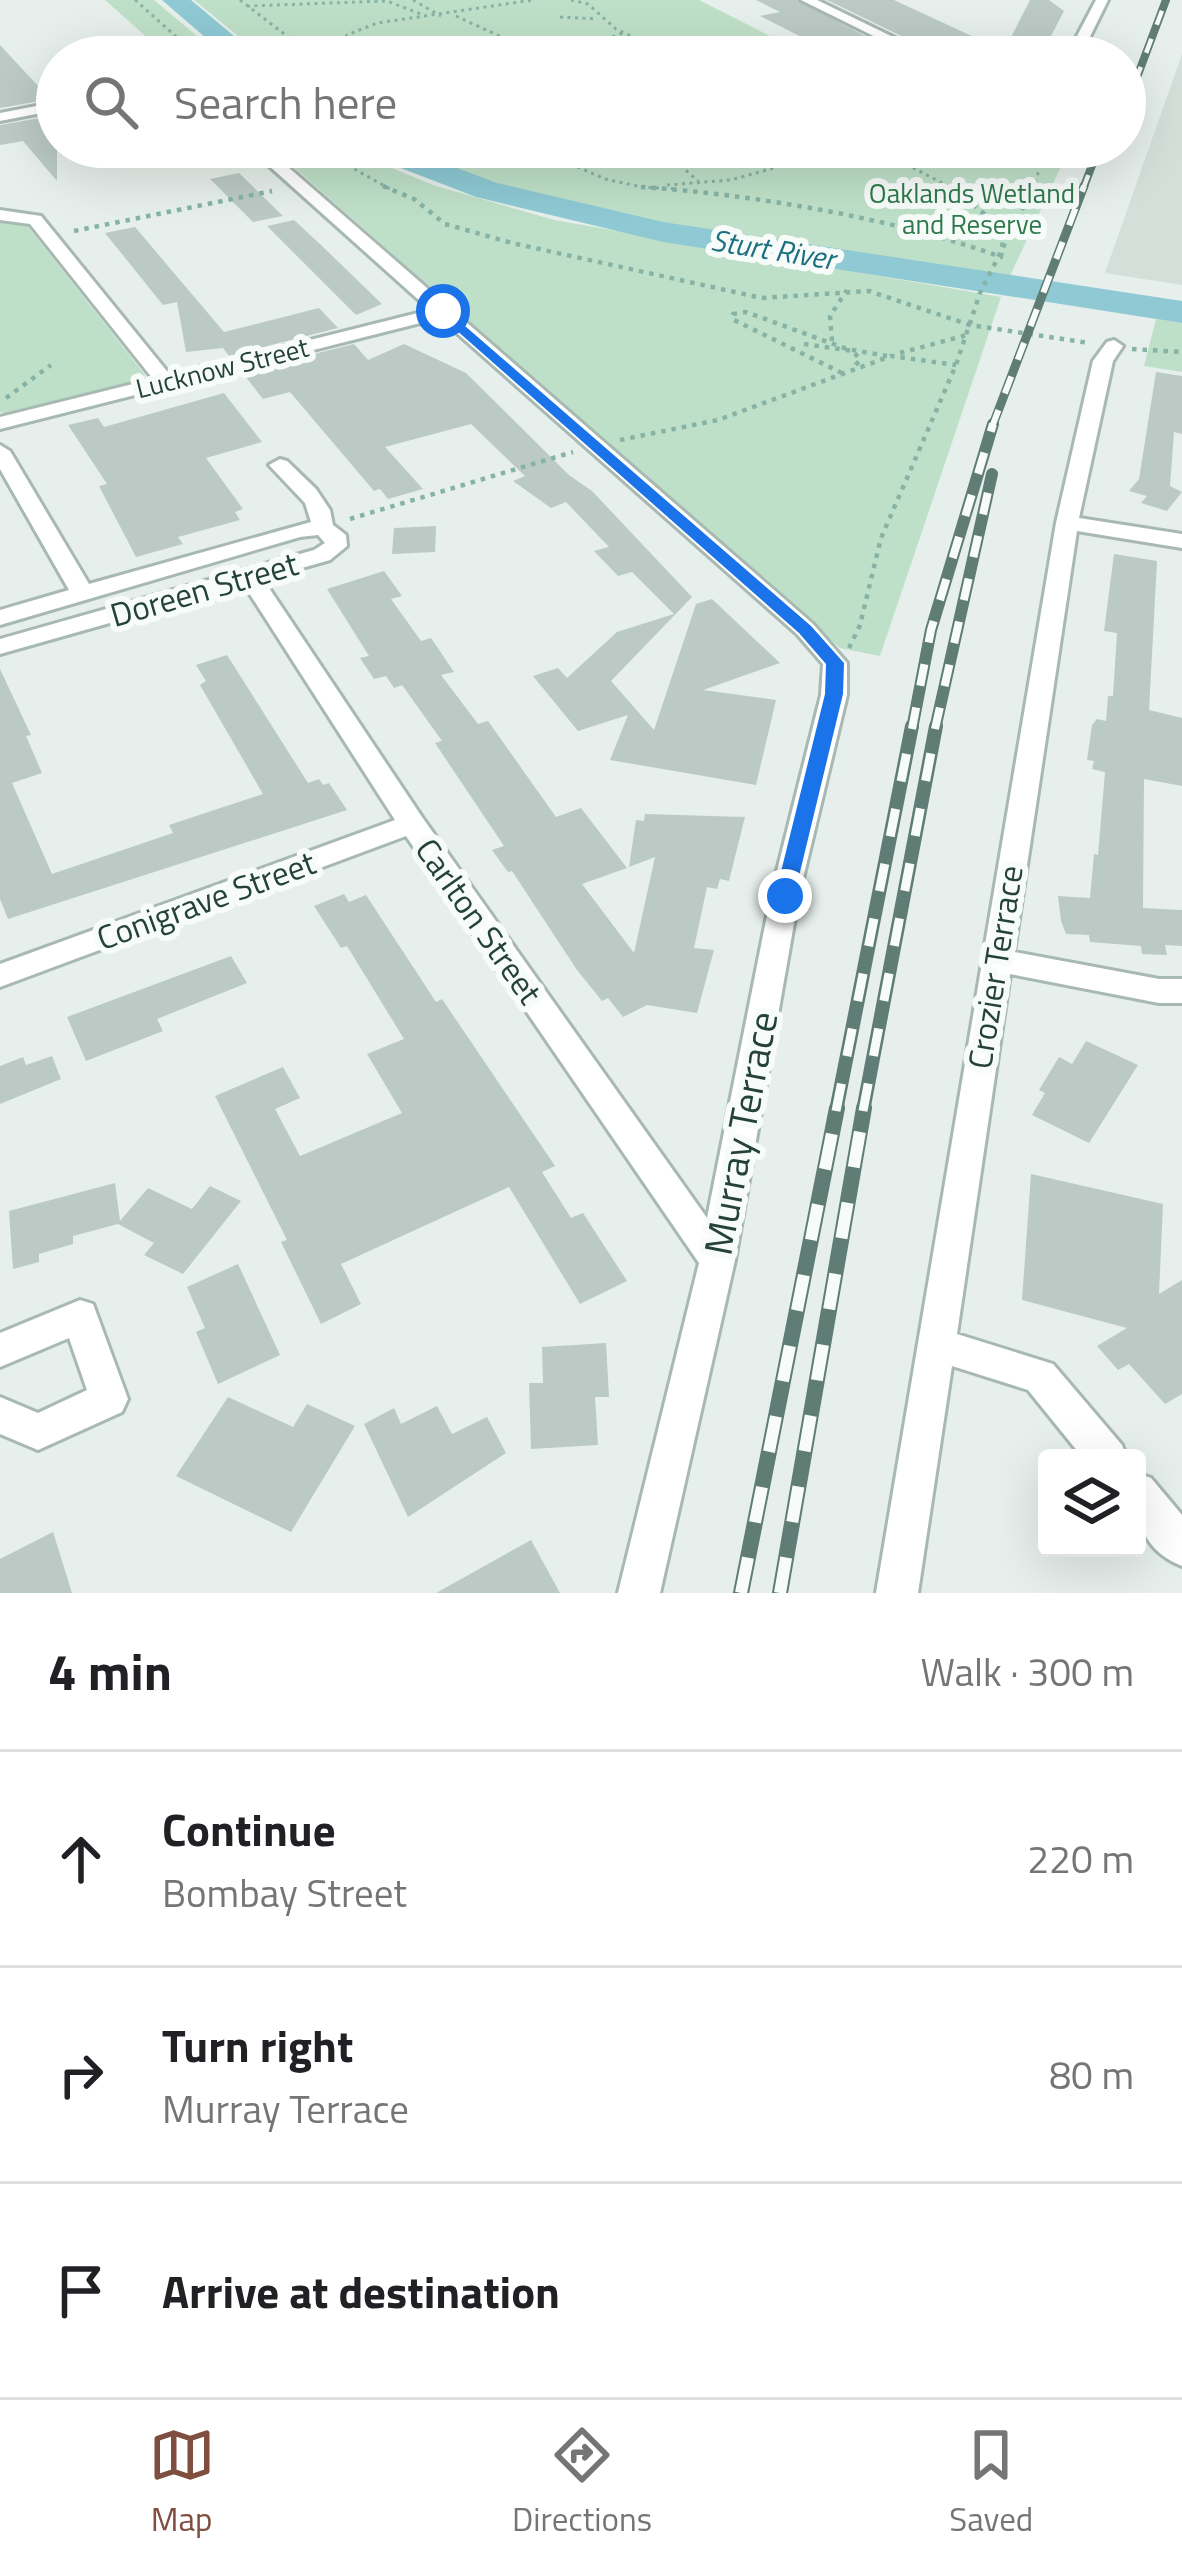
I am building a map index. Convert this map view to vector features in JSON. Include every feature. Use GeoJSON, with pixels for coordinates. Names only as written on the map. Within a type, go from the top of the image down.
{"type":"FeatureCollection","features":[{"type":"Feature","properties":{"kind":"street"},"geometry":{"type":"LineString","coordinates":[[807,0],[883,36]]}},
{"type":"Feature","properties":{"kind":"street"},"geometry":{"type":"LineString","coordinates":[[1084,36],[1102,0]]}},
{"type":"Feature","properties":{"kind":"street"},"geometry":{"type":"LineString","coordinates":[[0,117],[36,110]]}},
{"type":"Feature","properties":{"kind":"street"},"geometry":{"type":"LineString","coordinates":[[280,168],[805,629],[827,652],[836,672]]}},
{"type":"Feature","properties":{"kind":"street"},"geometry":{"type":"LineString","coordinates":[[0,215],[35,220],[166,382]]}},
{"type":"Feature","properties":{"kind":"street","name":"Lucknow Street"},"geometry":{"type":"LineString","coordinates":[[0,423],[443,311]]}},
{"type":"Feature","properties":{"kind":"street","name":"Crozier Terrace"},"geometry":{"type":"LineString","coordinates":[[897,1593],[1067,523],[1103,361],[1114,346]]}},
{"type":"Feature","properties":{"kind":"street"},"geometry":{"type":"LineString","coordinates":[[0,451],[83,594]]}},
{"type":"Feature","properties":{"kind":"street"},"geometry":{"type":"LineString","coordinates":[[280,465],[318,506],[322,528]]}},
{"type":"Feature","properties":{"kind":"street"},"geometry":{"type":"LineString","coordinates":[[1067,523],[1182,541]]}},
{"type":"Feature","properties":{"kind":"street","name":"Doreen Street"},"geometry":{"type":"LineString","coordinates":[[0,618],[298,530],[322,528],[335,535],[336,546],[322,555],[0,647]]}},
{"type":"Feature","properties":{"kind":"street","name":"Carlton Street"},"geometry":{"type":"LineString","coordinates":[[250,576],[412,824],[717,1260]]}},
{"type":"Feature","properties":{"kind":"street","name":"Murray Terrace"},"geometry":{"type":"LineString","coordinates":[[639,1593],[717,1260],[785,896],[836,672]]}},
{"type":"Feature","properties":{"kind":"street","name":"Conigrave Street"},"geometry":{"type":"LineString","coordinates":[[0,976],[412,824]]}},
{"type":"Feature","properties":{"kind":"street"},"geometry":{"type":"LineString","coordinates":[[995,960],[1159,991],[1182,991]]}},
{"type":"Feature","properties":{"kind":"street"},"geometry":{"type":"LineString","coordinates":[[0,1350],[80,1316],[109,1400],[38,1432],[0,1415]]}},
{"type":"Feature","properties":{"kind":"street"},"geometry":{"type":"LineString","coordinates":[[934,1344],[1040,1376],[1101,1449]]}},
{"type":"Feature","properties":{"kind":"street"},"geometry":{"type":"LineString","coordinates":[[1146,1503],[1182,1546]]}},
{"type":"Feature","properties":{"kind":"path"},"geometry":{"type":"LineString","coordinates":[[134,0],[175,36]]}},
{"type":"Feature","properties":{"kind":"path"},"geometry":{"type":"LineString","coordinates":[[240,0],[286,36]]}},
{"type":"Feature","properties":{"kind":"path"},"geometry":{"type":"LineString","coordinates":[[413,0],[441,16]]}},
{"type":"Feature","properties":{"kind":"path"},"geometry":{"type":"LineString","coordinates":[[350,36],[360,29],[533,0]]}},
{"type":"Feature","properties":{"kind":"path"},"geometry":{"type":"LineString","coordinates":[[571,0],[588,2],[600,19],[629,36]]}},
{"type":"Feature","properties":{"kind":"path"},"geometry":{"type":"LineString","coordinates":[[247,6],[387,1],[427,16]]}},
{"type":"Feature","properties":{"kind":"path"},"geometry":{"type":"LineString","coordinates":[[453,15],[499,36]]}},
{"type":"Feature","properties":{"kind":"path"},"geometry":{"type":"LineString","coordinates":[[560,17],[600,19]]}},
{"type":"Feature","properties":{"kind":"path"},"geometry":{"type":"LineString","coordinates":[[614,36],[623,33]]}},
{"type":"Feature","properties":{"kind":"path"},"geometry":{"type":"LineString","coordinates":[[349,168],[415,199],[445,224],[762,298],[803,298],[847,290],[894,297],[970,325],[1153,353],[1182,352]]}},
{"type":"Feature","properties":{"kind":"path"},"geometry":{"type":"LineString","coordinates":[[580,168],[641,187],[703,191],[949,238],[1001,256]]}},
{"type":"Feature","properties":{"kind":"path"},"geometry":{"type":"LineString","coordinates":[[683,168],[701,183]]}},
{"type":"Feature","properties":{"kind":"path"},"geometry":{"type":"LineString","coordinates":[[641,187],[701,183],[770,168]]}},
{"type":"Feature","properties":{"kind":"path"},"geometry":{"type":"LineString","coordinates":[[916,168],[983,208],[1004,230],[1001,256]]}},
{"type":"Feature","properties":{"kind":"path"},"geometry":{"type":"LineString","coordinates":[[836,672],[860,626],[881,538],[956,365],[980,293],[1039,168]]}},
{"type":"Feature","properties":{"kind":"path"},"geometry":{"type":"LineString","coordinates":[[48,236],[299,185]]}},
{"type":"Feature","properties":{"kind":"path"},"geometry":{"type":"LineString","coordinates":[[801,346],[828,327],[847,290]]}},
{"type":"Feature","properties":{"kind":"path"},"geometry":{"type":"LineString","coordinates":[[842,373],[801,346],[734,320],[733,314],[746,312],[853,351],[860,360],[850,370]]}},
{"type":"Feature","properties":{"kind":"path"},"geometry":{"type":"LineString","coordinates":[[828,327],[832,342]]}},
{"type":"Feature","properties":{"kind":"path"},"geometry":{"type":"LineString","coordinates":[[322,528],[595,446],[718,421],[850,370],[967,334]]}},
{"type":"Feature","properties":{"kind":"path"},"geometry":{"type":"LineString","coordinates":[[801,346],[956,365]]}},
{"type":"Feature","properties":{"kind":"path"},"geometry":{"type":"LineString","coordinates":[[0,406],[51,364]]}},
{"type":"Feature","properties":{"kind":"shaded area"},"geometry":{"type":"Polygon","coordinates":[[[1182,54],[1182,285],[1105,273],[1142,168],[1146,168],[1182,54]]]}},
{"type":"Feature","properties":{"kind":"green space"},"geometry":{"type":"Polygon","coordinates":[[[105,0],[154,0],[197,36],[145,36],[105,0]]]}},
{"type":"Feature","properties":{"kind":"green space"},"geometry":{"type":"Polygon","coordinates":[[[194,0],[699,0],[770,36],[238,36],[194,0]]]}},
{"type":"Feature","properties":{"kind":"green space"},"geometry":{"type":"Polygon","coordinates":[[[295,168],[392,168],[433,185],[554,220],[1001,297],[880,656],[840,648],[295,168]]]}},
{"type":"Feature","properties":{"kind":"green space","name":"Oaklands Wetland and Reserve"},"geometry":{"type":"Polygon","coordinates":[[[456,168],[1060,168],[1010,276],[624,217],[456,168]]]}},
{"type":"Feature","properties":{"kind":"green space"},"geometry":{"type":"Polygon","coordinates":[[[0,219],[25,223],[145,375],[141,382],[9,415],[0,412],[0,219]]]}},
{"type":"Feature","properties":{"kind":"green space"},"geometry":{"type":"Polygon","coordinates":[[[1156,319],[1182,323],[1182,372],[1144,366],[1156,319]]]}},
{"type":"Feature","properties":{"kind":"building"},"geometry":{"type":"Polygon","coordinates":[[[756,0],[797,0],[865,36],[800,36],[760,16],[780,12],[756,0]]]}},
{"type":"Feature","properties":{"kind":"building"},"geometry":{"type":"Polygon","coordinates":[[[827,0],[894,0],[972,36],[901,36],[827,0]]]}},
{"type":"Feature","properties":{"kind":"building"},"geometry":{"type":"Polygon","coordinates":[[[1030,0],[1049,0],[1064,11],[1051,36],[1012,36],[1030,0]]]}},
{"type":"Feature","properties":{"kind":"building"},"geometry":{"type":"Polygon","coordinates":[[[0,45],[36,84],[36,102],[0,108],[0,45]]]}},
{"type":"Feature","properties":{"kind":"building"},"geometry":{"type":"Polygon","coordinates":[[[36,119],[36,156],[23,141],[0,145],[0,125],[36,119]]]}},
{"type":"Feature","properties":{"kind":"building"},"geometry":{"type":"Polygon","coordinates":[[[239,173],[283,216],[253,222],[210,179],[239,173]]]}},
{"type":"Feature","properties":{"kind":"building"},"geometry":{"type":"Polygon","coordinates":[[[294,220],[382,304],[356,315],[267,226],[294,220]]]}},
{"type":"Feature","properties":{"kind":"building"},"geometry":{"type":"Polygon","coordinates":[[[135,227],[224,332],[319,308],[338,328],[229,356],[223,348],[186,352],[177,302],[163,305],[105,233],[135,227]]]}},
{"type":"Feature","properties":{"kind":"building"},"geometry":{"type":"Polygon","coordinates":[[[354,344],[368,360],[404,344],[466,373],[569,475],[592,491],[692,597],[611,681],[654,730],[696,604],[712,599],[780,663],[703,690],[776,700],[756,785],[610,760],[628,715],[578,731],[533,676],[558,668],[567,678],[617,632],[674,614],[632,572],[618,576],[594,551],[609,547],[566,502],[551,508],[513,481],[525,476],[471,424],[385,447],[423,489],[388,499],[380,489],[374,491],[290,392],[263,399],[242,372],[354,344]]]}},
{"type":"Feature","properties":{"kind":"building"},"geometry":{"type":"Polygon","coordinates":[[[1156,372],[1182,376],[1182,434],[1174,432],[1170,486],[1182,492],[1167,511],[1141,503],[1147,496],[1129,491],[1139,479],[1156,372]]]}},
{"type":"Feature","properties":{"kind":"building"},"geometry":{"type":"Polygon","coordinates":[[[224,393],[262,442],[206,458],[243,509],[235,512],[240,520],[178,537],[183,544],[136,557],[99,486],[107,484],[68,425],[98,418],[104,427],[224,393]]]}},
{"type":"Feature","properties":{"kind":"building"},"geometry":{"type":"Polygon","coordinates":[[[436,526],[435,552],[392,554],[394,528],[436,526]]]}},
{"type":"Feature","properties":{"kind":"building"},"geometry":{"type":"Polygon","coordinates":[[[1114,554],[1157,561],[1149,710],[1182,718],[1182,786],[1144,779],[1143,908],[1182,910],[1182,946],[1165,945],[1167,955],[1142,954],[1141,946],[1090,942],[1089,935],[1066,934],[1061,921],[1058,896],[1090,898],[1094,854],[1098,855],[1105,772],[1092,769],[1094,761],[1087,760],[1092,725],[1097,719],[1106,721],[1108,696],[1113,696],[1117,633],[1104,631],[1114,554]]]}},
{"type":"Feature","properties":{"kind":"building"},"geometry":{"type":"Polygon","coordinates":[[[384,571],[402,596],[391,599],[421,641],[431,638],[454,672],[441,675],[478,724],[488,721],[556,817],[581,808],[627,868],[582,884],[634,953],[655,857],[629,867],[636,820],[644,821],[645,814],[745,817],[729,881],[720,879],[717,889],[707,887],[694,948],[714,950],[697,1013],[647,1005],[623,1017],[608,998],[602,1001],[512,871],[492,850],[504,846],[435,743],[442,741],[402,685],[394,688],[386,676],[374,679],[360,658],[369,656],[327,589],[384,571]]]}},
{"type":"Feature","properties":{"kind":"building"},"geometry":{"type":"Polygon","coordinates":[[[227,655],[308,783],[319,779],[323,785],[329,783],[347,810],[8,919],[0,899],[0,669],[31,735],[26,736],[42,773],[12,783],[52,874],[173,833],[169,825],[263,794],[200,685],[206,681],[196,665],[227,655]]]}},
{"type":"Feature","properties":{"kind":"building"},"geometry":{"type":"Polygon","coordinates":[[[344,894],[349,902],[366,895],[436,1002],[442,999],[555,1166],[542,1172],[571,1218],[583,1213],[627,1281],[580,1304],[509,1187],[341,1264],[361,1304],[321,1324],[281,1242],[287,1240],[215,1096],[283,1067],[300,1098],[275,1109],[300,1156],[402,1113],[367,1054],[404,1039],[347,946],[341,948],[314,906],[344,894]]]}},
{"type":"Feature","properties":{"kind":"building"},"geometry":{"type":"Polygon","coordinates":[[[231,956],[247,983],[157,1019],[163,1031],[86,1061],[67,1017],[231,956]]]}},
{"type":"Feature","properties":{"kind":"building"},"geometry":{"type":"Polygon","coordinates":[[[1086,1041],[1138,1065],[1089,1143],[1032,1115],[1045,1093],[1039,1090],[1059,1057],[1072,1064],[1086,1041]]]}},
{"type":"Feature","properties":{"kind":"building"},"geometry":{"type":"Polygon","coordinates":[[[52,1056],[61,1079],[0,1104],[0,1066],[23,1057],[26,1065],[52,1056]]]}},
{"type":"Feature","properties":{"kind":"building"},"geometry":{"type":"Polygon","coordinates":[[[1031,1174],[1163,1204],[1159,1294],[1182,1280],[1182,1394],[1165,1404],[1129,1364],[1118,1370],[1097,1346],[1127,1328],[1022,1300],[1031,1174]]]}},
{"type":"Feature","properties":{"kind":"building"},"geometry":{"type":"Polygon","coordinates":[[[115,1183],[120,1221],[148,1188],[192,1209],[210,1186],[241,1201],[183,1274],[144,1255],[154,1243],[118,1224],[73,1236],[73,1244],[39,1254],[39,1262],[13,1269],[9,1211],[115,1183]]]}},
{"type":"Feature","properties":{"kind":"building"},"geometry":{"type":"Polygon","coordinates":[[[238,1264],[280,1355],[218,1384],[196,1332],[205,1328],[187,1287],[238,1264]]]}},
{"type":"Feature","properties":{"kind":"building"},"geometry":{"type":"Polygon","coordinates":[[[606,1343],[609,1397],[595,1397],[598,1445],[531,1449],[529,1383],[543,1383],[542,1347],[606,1343]]]}},
{"type":"Feature","properties":{"kind":"building"},"geometry":{"type":"Polygon","coordinates":[[[228,1397],[293,1427],[307,1404],[355,1426],[291,1532],[176,1476],[228,1397]]]}},
{"type":"Feature","properties":{"kind":"building"},"geometry":{"type":"Polygon","coordinates":[[[437,1406],[452,1434],[487,1417],[506,1453],[408,1517],[364,1424],[394,1408],[401,1424],[437,1406]]]}},
{"type":"Feature","properties":{"kind":"building"},"geometry":{"type":"Polygon","coordinates":[[[53,1532],[72,1593],[0,1593],[0,1559],[53,1532]]]}},
{"type":"Feature","properties":{"kind":"building"},"geometry":{"type":"Polygon","coordinates":[[[531,1540],[560,1593],[436,1593],[531,1540]]]}},
{"type":"Feature","properties":{"kind":"waterway","name":"Sturt River"},"geometry":{"type":"LineString","coordinates":[[175,0],[219,36]]}},
{"type":"Feature","properties":{"kind":"waterway","name":"Sturt River"},"geometry":{"type":"LineString","coordinates":[[429,168],[487,190],[663,232],[1182,312]]}},
{"type":"Feature","properties":{"kind":"railway"},"geometry":{"type":"LineString","coordinates":[[1146,53],[1166,0]]}},
{"type":"Feature","properties":{"kind":"railway"},"geometry":{"type":"LineString","coordinates":[[1083,189],[1091,168]]}},
{"type":"Feature","properties":{"kind":"railway"},"geometry":{"type":"LineString","coordinates":[[992,426],[1084,186]]}},
{"type":"Feature","properties":{"kind":"railway"},"geometry":{"type":"LineString","coordinates":[[912,729],[931,630],[992,426]]}},
{"type":"Feature","properties":{"kind":"railway"},"geometry":{"type":"LineString","coordinates":[[935,729],[992,474]]}},
{"type":"Feature","properties":{"kind":"railway"},"geometry":{"type":"LineString","coordinates":[[836,1111],[912,726]]}},
{"type":"Feature","properties":{"kind":"railway"},"geometry":{"type":"LineString","coordinates":[[863,1111],[936,726]]}},
{"type":"Feature","properties":{"kind":"railway"},"geometry":{"type":"LineString","coordinates":[[741,1593],[837,1108]]}},
{"type":"Feature","properties":{"kind":"railway"},"geometry":{"type":"LineString","coordinates":[[780,1593],[864,1108]]}},
{"type":"Feature","properties":{"kind":"route"},"geometry":{"type":"LineString","coordinates":[[443,311],[805,629],[835,663],[834,694],[785,896]]}}]}
